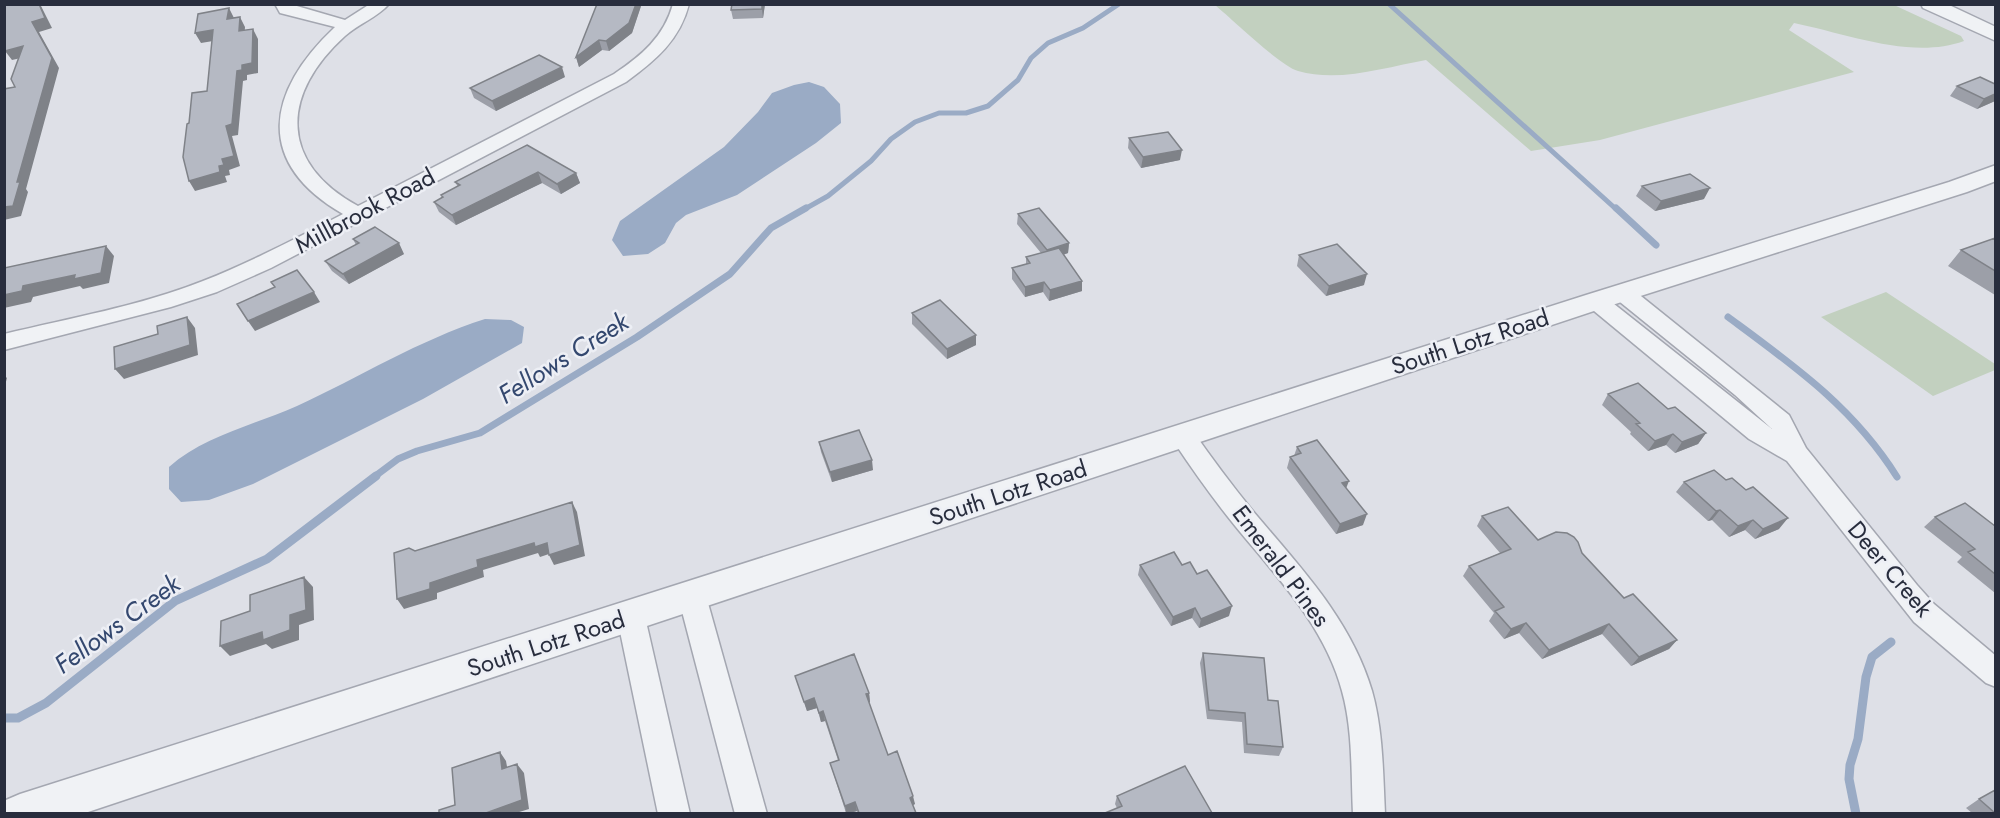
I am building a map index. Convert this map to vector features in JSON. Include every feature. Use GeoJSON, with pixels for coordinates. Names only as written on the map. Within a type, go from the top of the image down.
{"type":"FeatureCollection","features":[{"type":"Feature","properties":{"kind":"street"},"geometry":{"type":"LineString","coordinates":[[282,4],[286,10],[346,26]]}},
{"type":"Feature","properties":{"kind":"street","name":"Millbrook Road"},"geometry":{"type":"LineString","coordinates":[[4,342],[143,308],[209,287],[264,264],[620,78],[658,47],[677,20],[681,4]]}},
{"type":"Feature","properties":{"kind":"street"},"geometry":{"type":"LineString","coordinates":[[1930,4],[1995,35]]}},
{"type":"Feature","properties":{"kind":"street"},"geometry":{"type":"LineString","coordinates":[[358,214],[334,200],[315,185],[297,162],[289,138],[292,104],[298,82],[312,60],[346,26],[377,5]]}},
{"type":"Feature","properties":{"kind":"street","name":"South Lotz Road"},"geometry":{"type":"LineString","coordinates":[[20,813],[59,807],[692,596],[1609,297],[1947,190],[1995,172]]}},
{"type":"Feature","properties":{"kind":"street","name":"Deer Creek"},"geometry":{"type":"LineString","coordinates":[[1609,297],[1758,433],[1796,454],[1924,613],[1995,674]]}},
{"type":"Feature","properties":{"kind":"street","name":"Emerald Pines"},"geometry":{"type":"LineString","coordinates":[[1183,436],[1229,499],[1312,601],[1345,658],[1364,722],[1369,813]]}},
{"type":"Feature","properties":{"kind":"street"},"geometry":{"type":"LineString","coordinates":[[692,596],[751,813]]}},
{"type":"Feature","properties":{"kind":"street"},"geometry":{"type":"LineString","coordinates":[[631,617],[674,813]]}},
{"type":"Feature","properties":{"kind":"green space"},"geometry":{"type":"Polygon","coordinates":[[[1215,5],[1894,5],[1961,36],[1964,41],[1944,46],[1902,47],[1794,23],[1789,30],[1854,72],[1600,140],[1531,151],[1426,60],[1346,75],[1298,71],[1279,60],[1215,5]]]}},
{"type":"Feature","properties":{"kind":"green space"},"geometry":{"type":"Polygon","coordinates":[[[1886,292],[1995,364],[1995,370],[1933,396],[1821,317],[1886,292]]]}},
{"type":"Feature","properties":{"kind":"water"},"geometry":{"type":"Polygon","coordinates":[[[809,82],[824,87],[840,104],[841,123],[816,143],[737,195],[686,215],[676,223],[665,243],[648,254],[623,256],[612,240],[620,221],[724,147],[758,112],[772,93],[809,82]]]}},
{"type":"Feature","properties":{"kind":"water"},"geometry":{"type":"Polygon","coordinates":[[[485,319],[511,320],[524,327],[522,343],[423,399],[253,484],[209,500],[181,502],[169,489],[169,467],[198,447],[297,406],[437,337],[485,319]]]}},
{"type":"Feature","properties":{"kind":"building"},"geometry":{"type":"Polygon","coordinates":[[[4,4],[39,4],[45,18],[32,22],[52,58],[17,182],[20,182],[13,206],[4,207],[4,89],[15,87],[11,79],[23,46],[5,51],[4,49],[4,4]]]}},
{"type":"Feature","properties":{"kind":"building"},"geometry":{"type":"Polygon","coordinates":[[[597,4],[636,4],[629,23],[606,41],[599,40],[576,57],[597,4]]]}},
{"type":"Feature","properties":{"kind":"building"},"geometry":{"type":"Polygon","coordinates":[[[732,4],[762,4],[762,9],[731,10],[732,4]]]}},
{"type":"Feature","properties":{"kind":"building"},"geometry":{"type":"Polygon","coordinates":[[[229,8],[227,19],[240,17],[239,31],[253,29],[252,63],[242,65],[242,70],[237,71],[232,124],[226,126],[234,156],[222,159],[224,165],[219,166],[220,172],[189,181],[183,157],[187,124],[189,123],[192,93],[207,91],[213,30],[195,33],[198,14],[229,8]]]}},
{"type":"Feature","properties":{"kind":"building"},"geometry":{"type":"Polygon","coordinates":[[[539,55],[562,67],[492,101],[470,88],[539,55]]]}},
{"type":"Feature","properties":{"kind":"building"},"geometry":{"type":"Polygon","coordinates":[[[1980,77],[1995,84],[1995,94],[1984,99],[1957,86],[1980,77]]]}},
{"type":"Feature","properties":{"kind":"building"},"geometry":{"type":"Polygon","coordinates":[[[1168,132],[1182,150],[1143,157],[1129,138],[1168,132]]]}},
{"type":"Feature","properties":{"kind":"building"},"geometry":{"type":"Polygon","coordinates":[[[527,145],[576,173],[557,184],[538,172],[452,215],[434,202],[443,197],[441,195],[460,185],[455,182],[527,145]]]}},
{"type":"Feature","properties":{"kind":"building"},"geometry":{"type":"Polygon","coordinates":[[[1690,174],[1710,188],[1661,201],[1642,186],[1690,174]]]}},
{"type":"Feature","properties":{"kind":"building"},"geometry":{"type":"Polygon","coordinates":[[[1039,208],[1069,243],[1047,250],[1018,214],[1039,208]]]}},
{"type":"Feature","properties":{"kind":"building"},"geometry":{"type":"Polygon","coordinates":[[[375,227],[399,243],[343,274],[325,261],[359,243],[353,239],[375,227]]]}},
{"type":"Feature","properties":{"kind":"building"},"geometry":{"type":"Polygon","coordinates":[[[1995,238],[1995,271],[1961,250],[1995,238]]]}},
{"type":"Feature","properties":{"kind":"building"},"geometry":{"type":"Polygon","coordinates":[[[1337,244],[1367,274],[1329,286],[1299,255],[1337,244]]]}},
{"type":"Feature","properties":{"kind":"building"},"geometry":{"type":"Polygon","coordinates":[[[106,246],[101,273],[74,279],[75,275],[23,286],[22,291],[4,295],[4,268],[106,246]]]}},
{"type":"Feature","properties":{"kind":"building"},"geometry":{"type":"Polygon","coordinates":[[[1059,248],[1082,281],[1050,290],[1044,282],[1025,287],[1012,268],[1030,263],[1026,257],[1059,248]]]}},
{"type":"Feature","properties":{"kind":"building"},"geometry":{"type":"Polygon","coordinates":[[[297,270],[314,292],[248,321],[237,304],[275,287],[271,282],[297,270]]]}},
{"type":"Feature","properties":{"kind":"building"},"geometry":{"type":"Polygon","coordinates":[[[940,300],[976,335],[947,349],[912,313],[940,300]]]}},
{"type":"Feature","properties":{"kind":"building"},"geometry":{"type":"Polygon","coordinates":[[[187,317],[190,345],[115,369],[114,347],[158,334],[157,326],[187,317]]]}},
{"type":"Feature","properties":{"kind":"building"},"geometry":{"type":"Polygon","coordinates":[[[1638,383],[1668,409],[1675,407],[1706,433],[1682,442],[1673,434],[1655,441],[1636,424],[1640,423],[1608,394],[1638,383]]]}},
{"type":"Feature","properties":{"kind":"building"},"geometry":{"type":"Polygon","coordinates":[[[859,430],[872,460],[830,472],[819,442],[859,430]]]}},
{"type":"Feature","properties":{"kind":"building"},"geometry":{"type":"Polygon","coordinates":[[[1317,440],[1349,481],[1342,483],[1367,514],[1340,524],[1290,457],[1301,453],[1297,447],[1317,440]]]}},
{"type":"Feature","properties":{"kind":"building"},"geometry":{"type":"Polygon","coordinates":[[[1714,470],[1726,480],[1732,478],[1746,490],[1753,487],[1788,518],[1763,529],[1753,520],[1738,526],[1720,510],[1716,511],[1684,482],[1714,470]]]}},
{"type":"Feature","properties":{"kind":"building"},"geometry":{"type":"Polygon","coordinates":[[[572,502],[580,545],[549,555],[547,543],[535,547],[534,543],[477,560],[478,567],[430,583],[430,589],[397,599],[394,553],[409,548],[415,551],[572,502]]]}},
{"type":"Feature","properties":{"kind":"building"},"geometry":{"type":"Polygon","coordinates":[[[1965,503],[1995,526],[1995,574],[1968,552],[1975,549],[1935,517],[1965,503]]]}},
{"type":"Feature","properties":{"kind":"building"},"geometry":{"type":"Polygon","coordinates":[[[1508,507],[1538,540],[1556,532],[1567,533],[1574,537],[1582,553],[1624,598],[1633,594],[1677,640],[1639,657],[1609,624],[1549,650],[1526,623],[1511,629],[1495,611],[1504,607],[1469,566],[1511,549],[1482,516],[1508,507]]]}},
{"type":"Feature","properties":{"kind":"building"},"geometry":{"type":"Polygon","coordinates":[[[1174,552],[1182,565],[1190,562],[1197,574],[1207,570],[1232,606],[1201,619],[1195,608],[1173,617],[1140,565],[1174,552]]]}},
{"type":"Feature","properties":{"kind":"building"},"geometry":{"type":"Polygon","coordinates":[[[304,577],[306,610],[290,615],[290,630],[263,640],[262,632],[220,646],[221,621],[250,611],[250,595],[304,577]]]}},
{"type":"Feature","properties":{"kind":"building"},"geometry":{"type":"Polygon","coordinates":[[[1203,653],[1264,658],[1268,700],[1278,701],[1283,747],[1247,744],[1245,713],[1209,710],[1203,653]]]}},
{"type":"Feature","properties":{"kind":"building"},"geometry":{"type":"Polygon","coordinates":[[[854,654],[888,755],[897,751],[913,796],[910,798],[916,813],[859,813],[855,802],[845,806],[830,763],[839,760],[823,711],[819,713],[814,698],[804,702],[795,676],[854,654]]]}},
{"type":"Feature","properties":{"kind":"building"},"geometry":{"type":"Polygon","coordinates":[[[500,752],[502,769],[517,764],[522,800],[486,813],[439,813],[439,810],[455,805],[452,768],[500,752]]]}},
{"type":"Feature","properties":{"kind":"building"},"geometry":{"type":"Polygon","coordinates":[[[1185,766],[1212,813],[1105,813],[1122,806],[1117,796],[1185,766]]]}},
{"type":"Feature","properties":{"kind":"building"},"geometry":{"type":"Polygon","coordinates":[[[1995,790],[1995,813],[1979,799],[1995,790]]]}},
{"type":"Feature","properties":{"kind":"waterway","name":"Fellows Creek"},"geometry":{"type":"LineString","coordinates":[[803,210],[828,196],[871,161],[891,139],[915,122],[939,113],[966,113],[988,106],[1018,80],[1031,58],[1048,43],[1083,28],[1119,4]]}},
{"type":"Feature","properties":{"kind":"waterway"},"geometry":{"type":"LineString","coordinates":[[1389,4],[1617,210]]}},
{"type":"Feature","properties":{"kind":"waterway","name":"Fellows Creek"},"geometry":{"type":"LineString","coordinates":[[374,477],[398,459],[417,451],[480,433],[637,337],[730,274],[771,228],[806,208]]}},
{"type":"Feature","properties":{"kind":"waterway"},"geometry":{"type":"LineString","coordinates":[[1616,208],[1656,245]]}},
{"type":"Feature","properties":{"kind":"waterway"},"geometry":{"type":"LineString","coordinates":[[1728,317],[1776,352],[1841,408],[1880,452],[1897,477]]}},
{"type":"Feature","properties":{"kind":"waterway","name":"Fellows Creek"},"geometry":{"type":"LineString","coordinates":[[4,718],[18,718],[46,703],[175,601],[267,559],[376,476]]}},
{"type":"Feature","properties":{"kind":"waterway"},"geometry":{"type":"LineString","coordinates":[[1856,814],[1849,779],[1850,765],[1858,739],[1866,677],[1872,657],[1891,642]]}}]}
